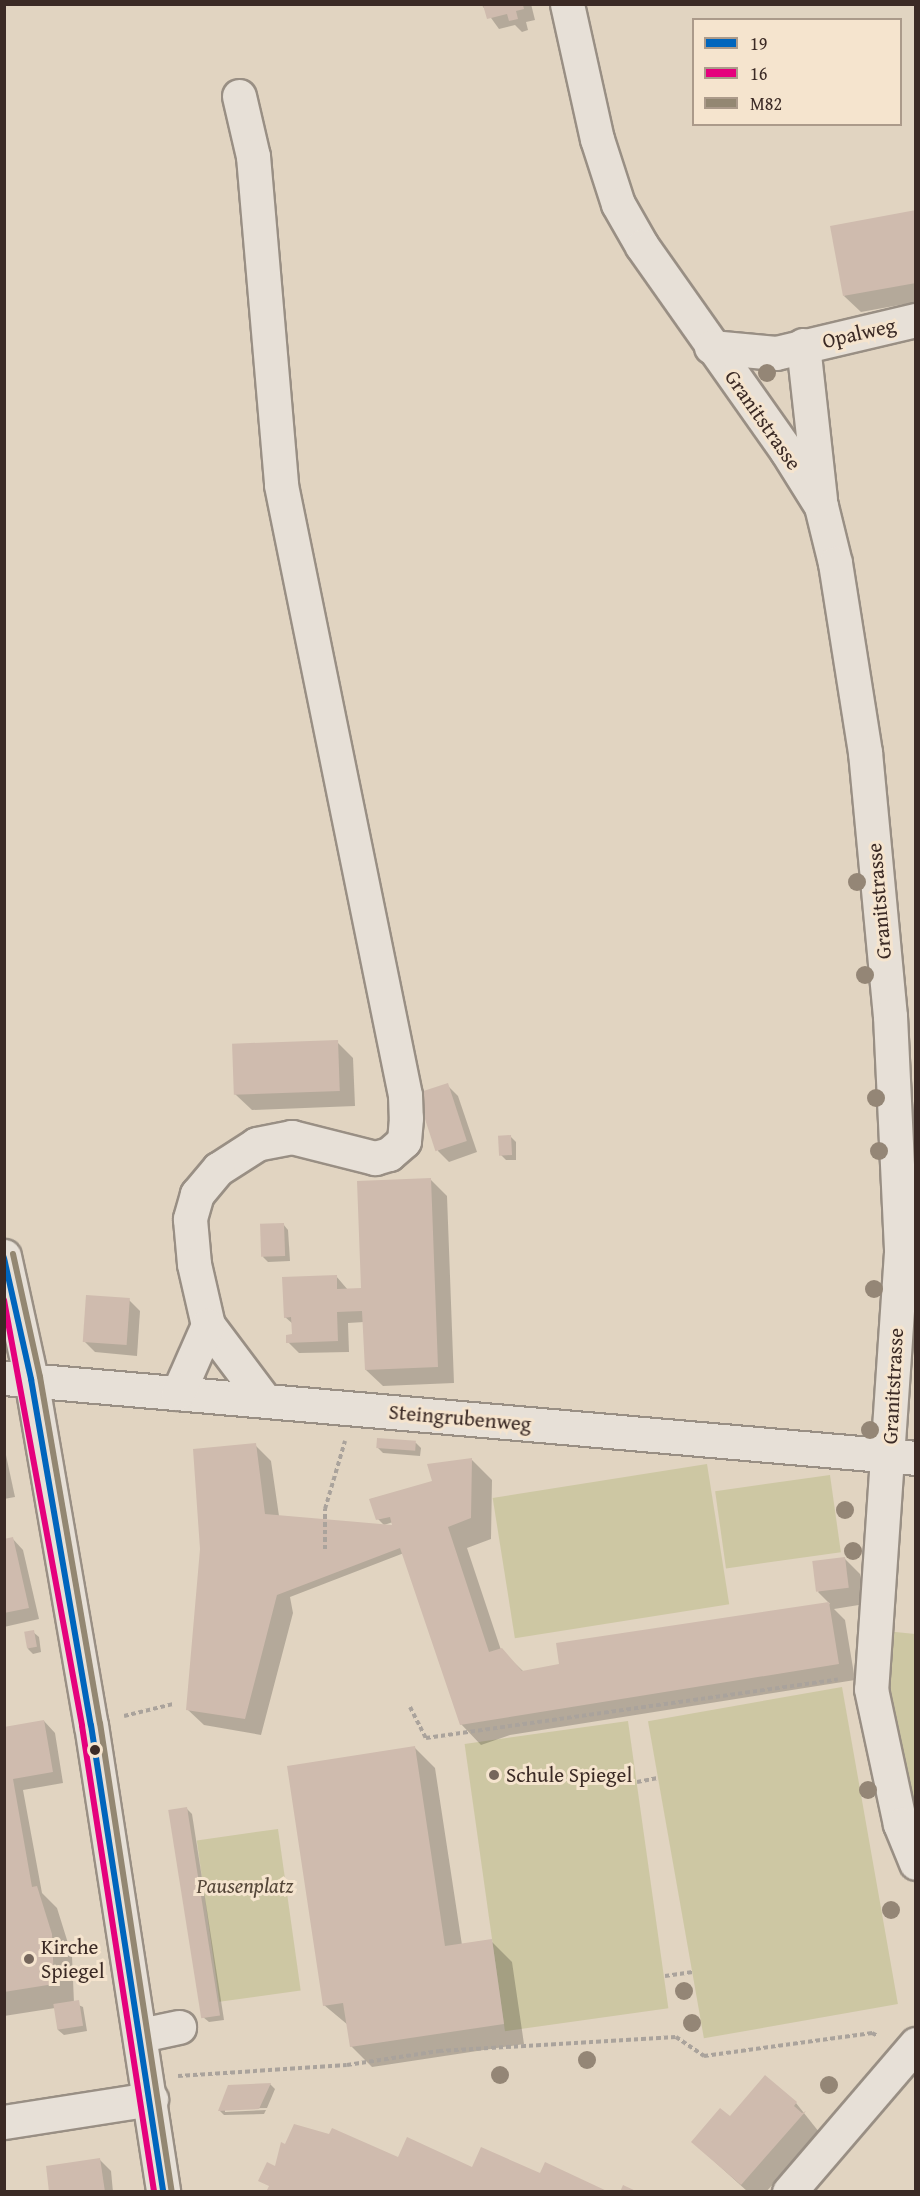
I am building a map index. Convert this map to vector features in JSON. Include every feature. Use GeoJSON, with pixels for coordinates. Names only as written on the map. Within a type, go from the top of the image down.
{"type":"FeatureCollection","features":[{"type":"Feature","properties":{"kind":"street","name":"Granitstrasse"},"geometry":{"type":"LineString","coordinates":[[567,4],[597,139],[618,204],[711,347],[786,450],[821,506],[835,563],[865,752],[890,1016],[901,1252],[903,1457],[871,1689],[900,1824],[915,1863]]}},
{"type":"Feature","properties":{"kind":"street"},"geometry":{"type":"LineString","coordinates":[[240,96],[253,156],[281,485],[405,1095],[406,1118],[404,1141],[389,1154],[375,1158],[292,1137],[257,1144],[218,1169],[197,1194],[190,1219],[194,1264],[208,1325],[265,1401]]}},
{"type":"Feature","properties":{"kind":"street","name":"Opalweg"},"geometry":{"type":"LineString","coordinates":[[711,347],[776,353],[915,320]]}},
{"type":"Feature","properties":{"kind":"street","name":"Opalweg"},"geometry":{"type":"LineString","coordinates":[[802,345],[821,506]]}},
{"type":"Feature","properties":{"kind":"street"},"geometry":{"type":"LineString","coordinates":[[4,1256],[18,1378],[91,1725],[150,2088],[164,2192]]}},
{"type":"Feature","properties":{"kind":"street"},"geometry":{"type":"LineString","coordinates":[[178,1393],[208,1325]]}},
{"type":"Feature","properties":{"kind":"street","name":"Steingrubenweg"},"geometry":{"type":"LineString","coordinates":[[18,1378],[903,1457]]}},
{"type":"Feature","properties":{"kind":"street"},"geometry":{"type":"LineString","coordinates":[[141,2035],[179,2027]]}},
{"type":"Feature","properties":{"kind":"street"},"geometry":{"type":"LineString","coordinates":[[789,2192],[913,2047]]}},
{"type":"Feature","properties":{"kind":"street"},"geometry":{"type":"LineString","coordinates":[[4,2122],[150,2088]]}},
{"type":"Feature","properties":{"kind":"path"},"geometry":{"type":"LineString","coordinates":[[325,1550],[325,1509],[355,1409]]}},
{"type":"Feature","properties":{"kind":"path"},"geometry":{"type":"LineString","coordinates":[[410,1707],[426,1738],[872,1674]]}},
{"type":"Feature","properties":{"kind":"path"},"geometry":{"type":"LineString","coordinates":[[91,1725],[173,1704]]}},
{"type":"Feature","properties":{"kind":"path"},"geometry":{"type":"LineString","coordinates":[[637,1782],[658,1778]]}},
{"type":"Feature","properties":{"kind":"path"},"geometry":{"type":"LineString","coordinates":[[665,1976],[693,1972]]}},
{"type":"Feature","properties":{"kind":"path"},"geometry":{"type":"LineString","coordinates":[[150,2088],[347,2065],[439,2051],[676,2037],[704,2056],[872,2033],[913,2047]]}},
{"type":"Feature","properties":{"kind":"green space"},"geometry":{"type":"Polygon","coordinates":[[[707,1464],[729,1604],[515,1638],[493,1498],[707,1464]]]}},
{"type":"Feature","properties":{"kind":"green space"},"geometry":{"type":"Polygon","coordinates":[[[830,1475],[841,1552],[726,1568],[715,1491],[830,1475]]]}},
{"type":"Feature","properties":{"kind":"green space"},"geometry":{"type":"Polygon","coordinates":[[[876,1630],[915,1634],[915,1863],[876,1630]]]}},
{"type":"Feature","properties":{"kind":"green space"},"geometry":{"type":"Polygon","coordinates":[[[842,1687],[898,2004],[704,2038],[648,1721],[842,1687]]]}},
{"type":"Feature","properties":{"kind":"green space"},"geometry":{"type":"Polygon","coordinates":[[[628,1721],[668,2008],[505,2031],[465,1744],[628,1721]]]}},
{"type":"Feature","properties":{"kind":"green space","name":"Pausenplatz"},"geometry":{"type":"Polygon","coordinates":[[[278,1829],[301,1990],[219,2002],[197,1840],[278,1829]]]}},
{"type":"Feature","properties":{"kind":"building"},"geometry":{"type":"Polygon","coordinates":[[[483,5],[523,5],[524,9],[516,11],[518,19],[509,21],[507,14],[487,19],[483,5]]]}},
{"type":"Feature","properties":{"kind":"building"},"geometry":{"type":"Polygon","coordinates":[[[916,210],[916,283],[843,296],[830,226],[916,210]]]}},
{"type":"Feature","properties":{"kind":"building"},"geometry":{"type":"Polygon","coordinates":[[[338,1040],[340,1091],[234,1095],[232,1044],[338,1040]]]}},
{"type":"Feature","properties":{"kind":"building"},"geometry":{"type":"Polygon","coordinates":[[[448,1083],[467,1141],[435,1151],[417,1093],[448,1083]]]}},
{"type":"Feature","properties":{"kind":"building"},"geometry":{"type":"Polygon","coordinates":[[[511,1135],[512,1155],[499,1156],[498,1136],[511,1135]]]}},
{"type":"Feature","properties":{"kind":"building"},"geometry":{"type":"Polygon","coordinates":[[[431,1178],[438,1367],[365,1370],[362,1311],[337,1312],[338,1341],[286,1343],[286,1335],[292,1334],[291,1317],[284,1318],[282,1277],[337,1275],[337,1289],[361,1288],[357,1181],[431,1178]]]}},
{"type":"Feature","properties":{"kind":"building"},"geometry":{"type":"Polygon","coordinates":[[[284,1223],[285,1256],[261,1257],[260,1224],[284,1223]]]}},
{"type":"Feature","properties":{"kind":"building"},"geometry":{"type":"Polygon","coordinates":[[[86,1295],[130,1298],[127,1345],[83,1342],[86,1295]]]}},
{"type":"Feature","properties":{"kind":"building"},"geometry":{"type":"Polygon","coordinates":[[[377,1438],[416,1441],[415,1451],[376,1448],[377,1438]]]}},
{"type":"Feature","properties":{"kind":"building"},"geometry":{"type":"Polygon","coordinates":[[[256,1443],[265,1514],[392,1525],[390,1517],[376,1520],[369,1499],[432,1481],[427,1464],[472,1458],[471,1518],[448,1527],[489,1652],[502,1648],[522,1671],[559,1664],[556,1643],[829,1602],[839,1664],[460,1725],[400,1548],[277,1595],[245,1719],[186,1710],[200,1549],[193,1449],[256,1443]]]}},
{"type":"Feature","properties":{"kind":"building"},"geometry":{"type":"Polygon","coordinates":[[[13,1537],[29,1608],[4,1613],[4,1539],[13,1537]]]}},
{"type":"Feature","properties":{"kind":"building"},"geometry":{"type":"Polygon","coordinates":[[[845,1557],[849,1588],[816,1592],[812,1561],[845,1557]]]}},
{"type":"Feature","properties":{"kind":"building"},"geometry":{"type":"Polygon","coordinates":[[[34,1630],[37,1647],[27,1648],[24,1632],[34,1630]]]}},
{"type":"Feature","properties":{"kind":"building"},"geometry":{"type":"Polygon","coordinates":[[[44,1720],[53,1772],[13,1779],[32,1887],[37,1886],[52,1934],[54,1984],[4,1992],[4,1727],[44,1720]]]}},
{"type":"Feature","properties":{"kind":"building"},"geometry":{"type":"Polygon","coordinates":[[[415,1746],[445,1946],[492,1939],[504,2024],[350,2047],[343,2003],[323,2006],[287,1766],[415,1746]]]}},
{"type":"Feature","properties":{"kind":"building"},"geometry":{"type":"Polygon","coordinates":[[[187,1807],[220,2015],[201,2018],[168,1810],[187,1807]]]}},
{"type":"Feature","properties":{"kind":"building"},"geometry":{"type":"Polygon","coordinates":[[[79,2000],[83,2026],[57,2030],[53,2004],[79,2000]]]}},
{"type":"Feature","properties":{"kind":"building"},"geometry":{"type":"Polygon","coordinates":[[[765,2075],[797,2102],[794,2106],[802,2113],[806,2111],[741,2185],[691,2142],[720,2108],[730,2116],[765,2075]]]}},
{"type":"Feature","properties":{"kind":"building"},"geometry":{"type":"Polygon","coordinates":[[[271,2083],[259,2109],[218,2111],[228,2085],[271,2083]]]}},
{"type":"Feature","properties":{"kind":"building"},"geometry":{"type":"Polygon","coordinates":[[[294,2124],[329,2134],[332,2128],[398,2157],[407,2137],[472,2167],[481,2147],[540,2173],[545,2162],[609,2192],[266,2192],[269,2186],[258,2181],[267,2162],[275,2166],[281,2142],[285,2144],[294,2124]]]}},
{"type":"Feature","properties":{"kind":"building"},"geometry":{"type":"Polygon","coordinates":[[[100,2158],[105,2192],[49,2192],[46,2166],[100,2158]]]}},
{"type":"Feature","properties":{"kind":"building"},"geometry":{"type":"Polygon","coordinates":[[[623,2185],[638,2192],[620,2192],[623,2185]]]}},
{"type":"Feature","properties":{"kind":"transit line","name":"M82"},"geometry":{"type":"LineString","coordinates":[[13,1254],[40,1377],[100,1723],[172,2191]]}},
{"type":"Feature","properties":{"kind":"transit line","name":"19"},"geometry":{"type":"LineString","coordinates":[[4,1258],[31,1379],[91,1725],[163,2192]]}},
{"type":"Feature","properties":{"kind":"transit line","name":"16"},"geometry":{"type":"LineString","coordinates":[[4,1300],[82,1726],[154,2192]]}},
{"type":"Feature","properties":{"kind":"place","name":"Schule Spiegel"},"geometry":{"type":"Point","coordinates":[494,1775]}},
{"type":"Feature","properties":{"kind":"place","name":"Kirche Spiegel"},"geometry":{"type":"Point","coordinates":[29,1959]}}]}
